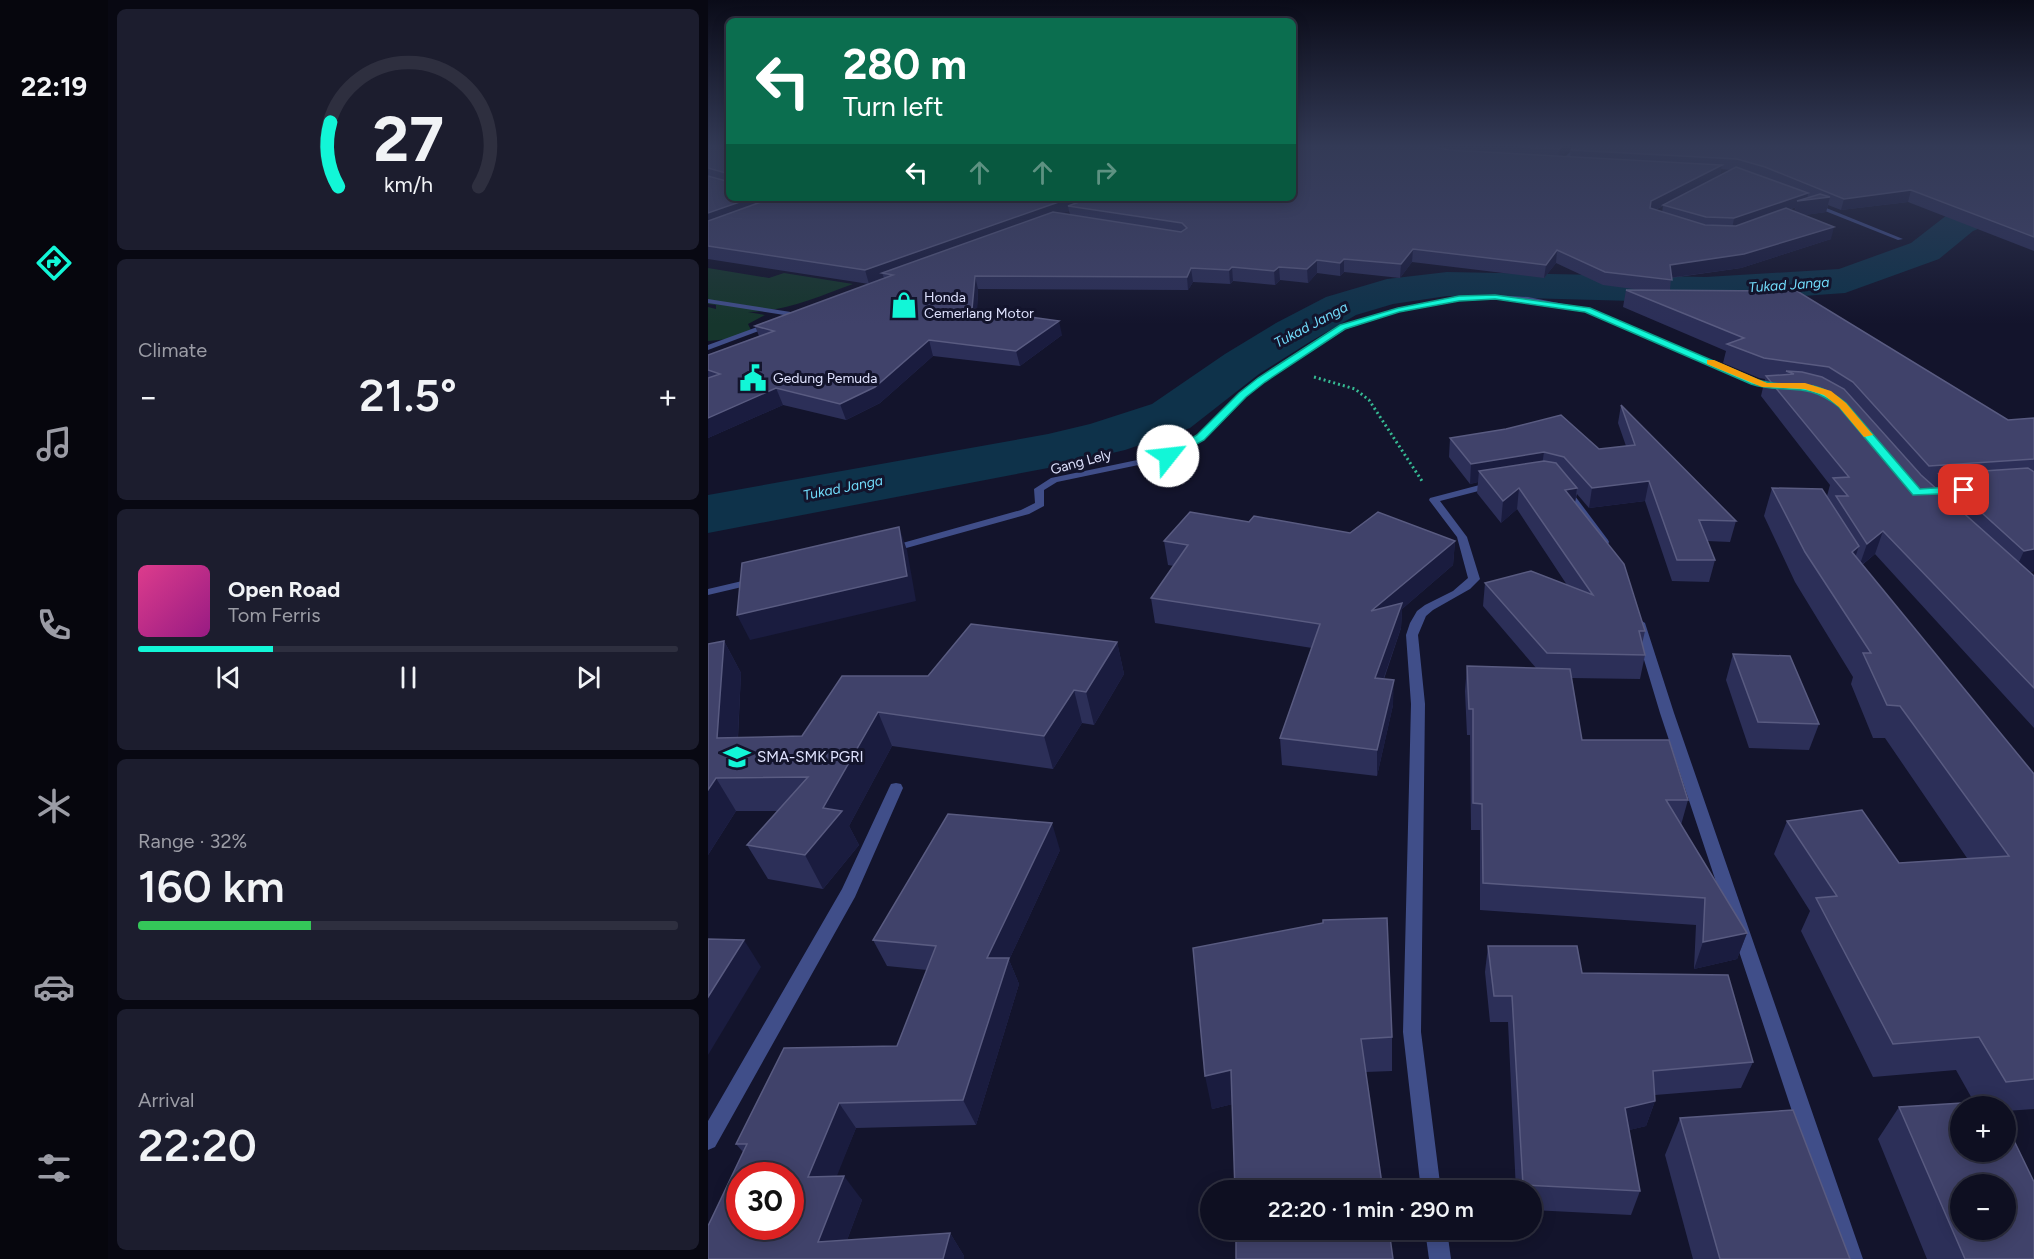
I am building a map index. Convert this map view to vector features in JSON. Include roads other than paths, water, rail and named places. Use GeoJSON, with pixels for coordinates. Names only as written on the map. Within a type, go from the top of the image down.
{"type":"FeatureCollection","features":[{"type":"Feature","properties":{"kind":"street"},"geometry":{"type":"LineString","coordinates":[[1805,208],[1812,206]]}},
{"type":"Feature","properties":{"kind":"street"},"geometry":{"type":"LineString","coordinates":[[1817,206],[1900,239]]}},
{"type":"Feature","properties":{"kind":"street","name":"Gang Lely"},"geometry":{"type":"LineString","coordinates":[[876,552],[1025,512],[1040,504],[1039,489],[1054,480],[1156,459],[1184,448],[1201,438],[1242,395],[1277,369],[1342,327],[1398,310],[1459,299],[1495,297],[1587,310],[1755,382],[1785,386]]}},
{"type":"Feature","properties":{"kind":"street"},"geometry":{"type":"LineString","coordinates":[[708,301],[797,315]]}},
{"type":"Feature","properties":{"kind":"street"},"geometry":{"type":"LineString","coordinates":[[708,348],[808,311]]}},
{"type":"Feature","properties":{"kind":"street"},"geometry":{"type":"LineString","coordinates":[[1557,480],[1593,524],[1610,552]]}},
{"type":"Feature","properties":{"kind":"street"},"geometry":{"type":"LineString","coordinates":[[1430,1180],[1412,1032],[1418,704],[1412,635],[1414,624],[1424,609],[1468,587],[1474,579],[1462,537],[1434,500],[1507,482]]}},
{"type":"Feature","properties":{"kind":"street"},"geometry":{"type":"LineString","coordinates":[[708,592],[764,579]]}},
{"type":"Feature","properties":{"kind":"street"},"geometry":{"type":"LineString","coordinates":[[1636,613],[1667,713],[1852,1259]]}},
{"type":"Feature","properties":{"kind":"street"},"geometry":{"type":"LineString","coordinates":[[708,1140],[849,892],[896,788]]}},
{"type":"Feature","properties":{"kind":"street"},"geometry":{"type":"LineString","coordinates":[[1437,1240],[1440,1259]]}},
{"type":"Feature","properties":{"kind":"waterway","name":"Tukad Janga"},"geometry":{"type":"LineString","coordinates":[[708,514],[1048,451],[1105,438],[1171,416],[1242,364],[1292,333],[1341,306],[1387,292],[1447,284],[1706,290],[1845,281],[1925,251],[1960,223],[2004,206]]}},
{"type":"Feature","properties":{"kind":"place","name":"Honda Cemerlang Motor"},"geometry":{"type":"Point","coordinates":[904,305]}},
{"type":"Feature","properties":{"kind":"place","name":"Gedung Pemuda"},"geometry":{"type":"Point","coordinates":[753,378]}},
{"type":"Feature","properties":{"kind":"place","name":"SMA-SMK PGRI"},"geometry":{"type":"Point","coordinates":[737,757]}}]}
